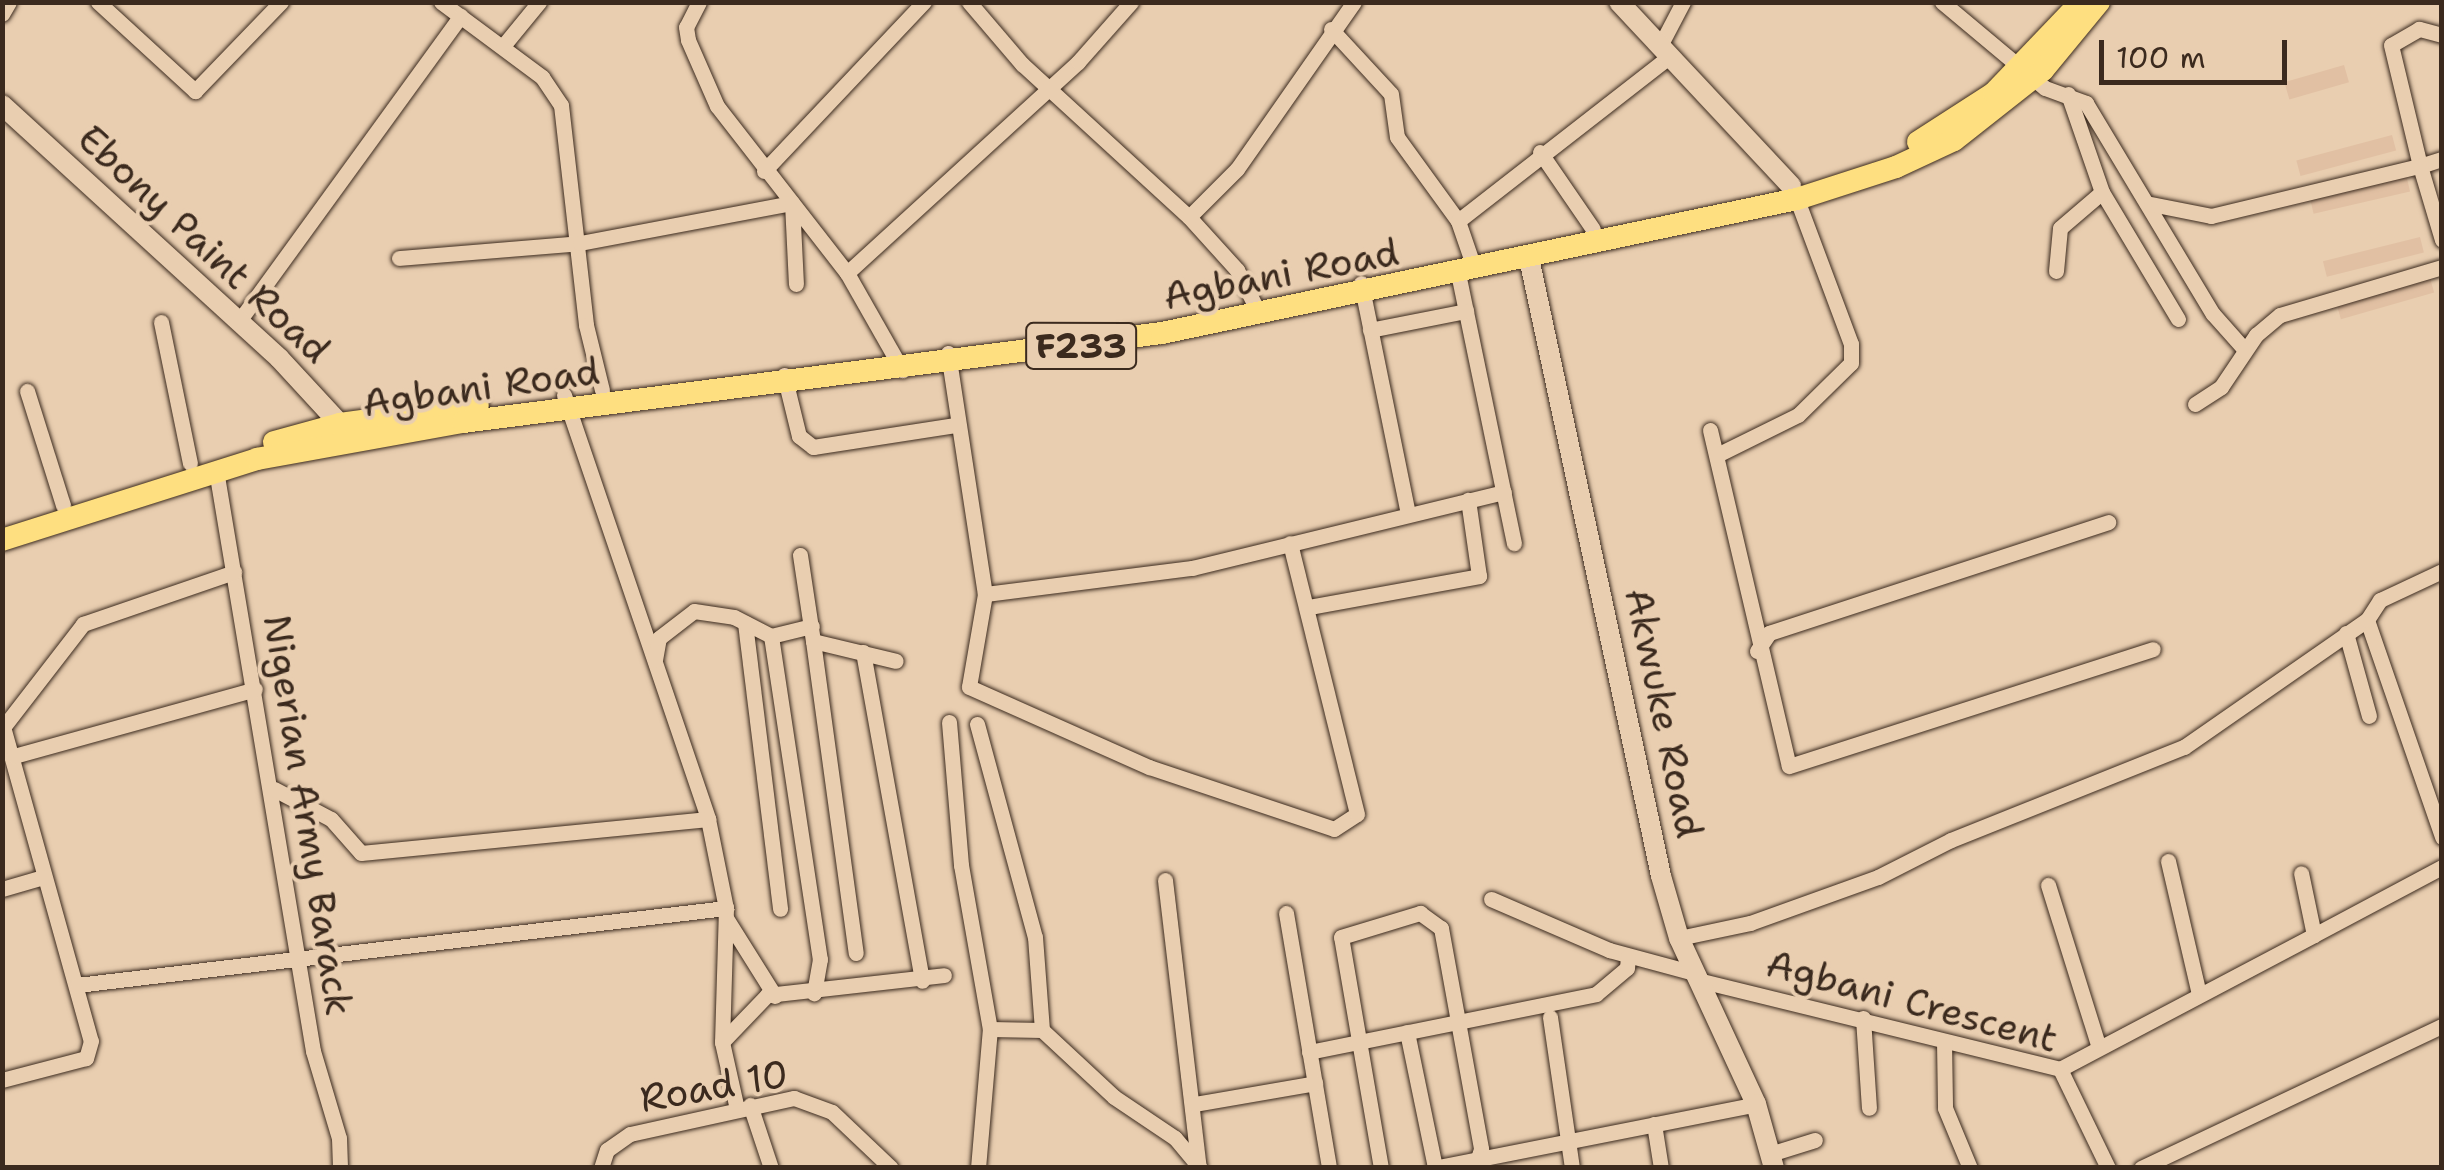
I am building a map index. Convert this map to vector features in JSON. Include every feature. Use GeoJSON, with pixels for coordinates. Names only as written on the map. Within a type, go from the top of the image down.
{"type":"FeatureCollection","features":[{"type":"Feature","properties":{"kind":"main road"},"geometry":{"type":"LineString","coordinates":[[1619,2],[1794,192]]}},
{"type":"Feature","properties":{"kind":"main road","name":"Agbani Road"},"geometry":{"type":"LineString","coordinates":[[2028,73],[2081,2]]}},
{"type":"Feature","properties":{"kind":"main road","name":"Agbani Road"},"geometry":{"type":"LineString","coordinates":[[2,526],[190,462],[342,433],[564,402],[784,380],[1162,333],[1794,192],[1930,152],[2028,73],[2099,2]]}},
{"type":"Feature","properties":{"kind":"main road","name":"Ebony Paint Road"},"geometry":{"type":"LineString","coordinates":[[2,104],[238,321],[342,433]]}},
{"type":"Feature","properties":{"kind":"main road","name":"Agbani Road"},"geometry":{"type":"LineString","coordinates":[[1529,251],[1594,230],[1794,192]]}},
{"type":"Feature","properties":{"kind":"main road","name":"Akwuke Road"},"geometry":{"type":"LineString","coordinates":[[1529,251],[1679,938],[1756,1104],[1772,1161]]}},
{"type":"Feature","properties":{"kind":"main road","name":"Agbani Road"},"geometry":{"type":"LineString","coordinates":[[947,359],[1362,288]]}},
{"type":"Feature","properties":{"kind":"main road","name":"Agbani Road"},"geometry":{"type":"LineString","coordinates":[[564,402],[602,390],[784,380]]}},
{"type":"Feature","properties":{"kind":"main road","name":"Agbani Road"},"geometry":{"type":"LineString","coordinates":[[2,540],[342,433]]}},
{"type":"Feature","properties":{"kind":"street"},"geometry":{"type":"LineString","coordinates":[[2,14],[9,2]]}},
{"type":"Feature","properties":{"kind":"street"},"geometry":{"type":"LineString","coordinates":[[98,2],[198,90],[281,2]]}},
{"type":"Feature","properties":{"kind":"street"},"geometry":{"type":"LineString","coordinates":[[442,2],[549,83],[561,104],[588,340],[602,390]]}},
{"type":"Feature","properties":{"kind":"street"},"geometry":{"type":"LineString","coordinates":[[504,46],[539,2]]}},
{"type":"Feature","properties":{"kind":"street"},"geometry":{"type":"LineString","coordinates":[[699,2],[686,27],[716,106],[847,273],[900,365]]}},
{"type":"Feature","properties":{"kind":"street"},"geometry":{"type":"LineString","coordinates":[[764,170],[924,2]]}},
{"type":"Feature","properties":{"kind":"street"},"geometry":{"type":"LineString","coordinates":[[969,2],[1022,64],[1189,217],[1237,270],[1256,305]]}},
{"type":"Feature","properties":{"kind":"street"},"geometry":{"type":"LineString","coordinates":[[847,273],[1050,86],[1132,2]]}},
{"type":"Feature","properties":{"kind":"street"},"geometry":{"type":"LineString","coordinates":[[1189,217],[1237,170],[1331,29],[1354,2]]}},
{"type":"Feature","properties":{"kind":"street"},"geometry":{"type":"LineString","coordinates":[[1458,220],[1664,51],[1683,2]]}},
{"type":"Feature","properties":{"kind":"street"},"geometry":{"type":"LineString","coordinates":[[1942,2],[2028,73],[2093,112],[2213,314],[2245,350]]}},
{"type":"Feature","properties":{"kind":"street"},"geometry":{"type":"LineString","coordinates":[[238,321],[461,16]]}},
{"type":"Feature","properties":{"kind":"street"},"geometry":{"type":"LineString","coordinates":[[1331,29],[1392,94],[1397,137],[1458,220],[1466,311],[1514,543]]}},
{"type":"Feature","properties":{"kind":"street"},"geometry":{"type":"LineString","coordinates":[[2442,35],[2419,29],[2391,45],[2442,240]]}},
{"type":"Feature","properties":{"kind":"street"},"geometry":{"type":"LineString","coordinates":[[2068,94],[2102,192],[2178,319]]}},
{"type":"Feature","properties":{"kind":"street"},"geometry":{"type":"LineString","coordinates":[[1540,152],[1594,230]]}},
{"type":"Feature","properties":{"kind":"street"},"geometry":{"type":"LineString","coordinates":[[2151,204],[2211,216],[2442,160]]}},
{"type":"Feature","properties":{"kind":"street"},"geometry":{"type":"LineString","coordinates":[[1717,455],[1798,415],[1852,363],[1794,192]]}},
{"type":"Feature","properties":{"kind":"street"},"geometry":{"type":"LineString","coordinates":[[2056,271],[2060,228],[2102,192]]}},
{"type":"Feature","properties":{"kind":"street"},"geometry":{"type":"LineString","coordinates":[[399,258],[580,244],[792,203]]}},
{"type":"Feature","properties":{"kind":"street"},"geometry":{"type":"LineString","coordinates":[[792,203],[796,284]]}},
{"type":"Feature","properties":{"kind":"street"},"geometry":{"type":"LineString","coordinates":[[2194,404],[2221,388],[2245,350],[2293,309],[2442,267]]}},
{"type":"Feature","properties":{"kind":"street"},"geometry":{"type":"LineString","coordinates":[[1362,288],[1408,514]]}},
{"type":"Feature","properties":{"kind":"street"},"geometry":{"type":"LineString","coordinates":[[1370,330],[1466,311]]}},
{"type":"Feature","properties":{"kind":"street"},"geometry":{"type":"LineString","coordinates":[[162,322],[190,462]]}},
{"type":"Feature","properties":{"kind":"street"},"geometry":{"type":"LineString","coordinates":[[947,359],[985,594],[967,682],[974,692],[1149,767],[1334,829],[1356,814],[1309,607],[1290,543]]}},
{"type":"Feature","properties":{"kind":"street"},"geometry":{"type":"LineString","coordinates":[[784,380],[799,436],[813,447],[955,425]]}},
{"type":"Feature","properties":{"kind":"street"},"geometry":{"type":"LineString","coordinates":[[27,391],[63,505]]}},
{"type":"Feature","properties":{"kind":"street"},"geometry":{"type":"LineString","coordinates":[[564,402],[708,819],[726,913],[722,1042],[743,1107],[771,1168]]}},
{"type":"Feature","properties":{"kind":"street"},"geometry":{"type":"LineString","coordinates":[[1710,430],[1757,651],[1789,766],[2154,650]]}},
{"type":"Feature","properties":{"kind":"street","name":"Nigerian Army Barack"},"geometry":{"type":"LineString","coordinates":[[216,470],[340,1168]]}},
{"type":"Feature","properties":{"kind":"street"},"geometry":{"type":"LineString","coordinates":[[985,594],[1192,568],[1504,492]]}},
{"type":"Feature","properties":{"kind":"street"},"geometry":{"type":"LineString","coordinates":[[1309,607],[1479,576],[1468,500]]}},
{"type":"Feature","properties":{"kind":"street"},"geometry":{"type":"LineString","coordinates":[[1757,651],[1768,633],[2108,522]]}},
{"type":"Feature","properties":{"kind":"street"},"geometry":{"type":"LineString","coordinates":[[800,555],[856,954]]}},
{"type":"Feature","properties":{"kind":"street"},"geometry":{"type":"LineString","coordinates":[[1679,938],[1750,924],[1878,878],[1951,840],[2172,753],[2367,620],[2389,594],[2442,571]]}},
{"type":"Feature","properties":{"kind":"street"},"geometry":{"type":"LineString","coordinates":[[2,1080],[90,1053],[77,985],[43,877],[4,724],[83,624],[234,572]]}},
{"type":"Feature","properties":{"kind":"street"},"geometry":{"type":"LineString","coordinates":[[655,660],[659,638],[694,611],[745,624],[771,636],[812,634],[896,662]]}},
{"type":"Feature","properties":{"kind":"street"},"geometry":{"type":"LineString","coordinates":[[2367,620],[2442,838]]}},
{"type":"Feature","properties":{"kind":"street"},"geometry":{"type":"LineString","coordinates":[[745,624],[780,909]]}},
{"type":"Feature","properties":{"kind":"street"},"geometry":{"type":"LineString","coordinates":[[2346,634],[2369,716]]}},
{"type":"Feature","properties":{"kind":"street"},"geometry":{"type":"LineString","coordinates":[[771,636],[820,959],[814,993]]}},
{"type":"Feature","properties":{"kind":"street"},"geometry":{"type":"LineString","coordinates":[[863,652],[922,981]]}},
{"type":"Feature","properties":{"kind":"street"},"geometry":{"type":"LineString","coordinates":[[14,756],[255,689]]}},
{"type":"Feature","properties":{"kind":"street"},"geometry":{"type":"LineString","coordinates":[[949,722],[961,864],[990,1029],[978,1168]]}},
{"type":"Feature","properties":{"kind":"street"},"geometry":{"type":"LineString","coordinates":[[977,724],[1034,937],[1042,1030],[1114,1098],[1174,1138],[1199,1167]]}},
{"type":"Feature","properties":{"kind":"street"},"geometry":{"type":"LineString","coordinates":[[274,789],[331,819],[361,854],[708,819]]}},
{"type":"Feature","properties":{"kind":"street"},"geometry":{"type":"LineString","coordinates":[[2168,862],[2199,994]]}},
{"type":"Feature","properties":{"kind":"street"},"geometry":{"type":"LineString","coordinates":[[2060,1070],[2098,1045],[2442,867]]}},
{"type":"Feature","properties":{"kind":"street"},"geometry":{"type":"LineString","coordinates":[[2300,873],[2314,936]]}},
{"type":"Feature","properties":{"kind":"street"},"geometry":{"type":"LineString","coordinates":[[2,889],[43,877]]}},
{"type":"Feature","properties":{"kind":"street"},"geometry":{"type":"LineString","coordinates":[[1165,880],[1199,1167]]}},
{"type":"Feature","properties":{"kind":"street"},"geometry":{"type":"LineString","coordinates":[[2048,886],[2098,1045]]}},
{"type":"Feature","properties":{"kind":"street","name":"Agbani Crescent"},"geometry":{"type":"LineString","coordinates":[[1491,899],[1628,956],[2060,1070],[2108,1168]]}},
{"type":"Feature","properties":{"kind":"street"},"geometry":{"type":"LineString","coordinates":[[726,913],[775,996]]}},
{"type":"Feature","properties":{"kind":"street"},"geometry":{"type":"LineString","coordinates":[[77,985],[300,956],[726,913]]}},
{"type":"Feature","properties":{"kind":"street"},"geometry":{"type":"LineString","coordinates":[[1286,913],[1329,1168]]}},
{"type":"Feature","properties":{"kind":"street"},"geometry":{"type":"LineString","coordinates":[[1382,1168],[1341,937],[1348,931],[1420,913],[1441,928],[1454,1019],[1481,1149],[1475,1164]]}},
{"type":"Feature","properties":{"kind":"street"},"geometry":{"type":"LineString","coordinates":[[1310,1052],[1359,1046],[1454,1019],[1596,994],[1627,968],[1628,956]]}},
{"type":"Feature","properties":{"kind":"street"},"geometry":{"type":"LineString","coordinates":[[722,1042],[760,999],[922,981],[944,975]]}},
{"type":"Feature","properties":{"kind":"street"},"geometry":{"type":"LineString","coordinates":[[1550,1017],[1572,1168]]}},
{"type":"Feature","properties":{"kind":"street"},"geometry":{"type":"LineString","coordinates":[[1863,1018],[1869,1108]]}},
{"type":"Feature","properties":{"kind":"street"},"geometry":{"type":"LineString","coordinates":[[2141,1168],[2442,1026]]}},
{"type":"Feature","properties":{"kind":"street"},"geometry":{"type":"LineString","coordinates":[[990,1029],[1042,1030]]}},
{"type":"Feature","properties":{"kind":"street"},"geometry":{"type":"LineString","coordinates":[[1406,1032],[1434,1167],[1475,1164],[1756,1104]]}},
{"type":"Feature","properties":{"kind":"street"},"geometry":{"type":"LineString","coordinates":[[1944,1041],[1945,1108],[1970,1168]]}},
{"type":"Feature","properties":{"kind":"street"},"geometry":{"type":"LineString","coordinates":[[1194,1104],[1315,1083]]}},
{"type":"Feature","properties":{"kind":"street","name":"Road 10"},"geometry":{"type":"LineString","coordinates":[[601,1168],[607,1150],[630,1134],[794,1098],[817,1104],[846,1122],[891,1168]]}},
{"type":"Feature","properties":{"kind":"street"},"geometry":{"type":"LineString","coordinates":[[1654,1124],[1661,1168]]}},
{"type":"Feature","properties":{"kind":"street"},"geometry":{"type":"LineString","coordinates":[[1772,1161],[1816,1140]]}},
{"type":"Feature","properties":{"kind":"shaded area"},"geometry":{"type":"Polygon","coordinates":[[[2344,65],[2349,82],[2289,99],[2284,82],[2344,65]]]}},
{"type":"Feature","properties":{"kind":"shaded area"},"geometry":{"type":"Polygon","coordinates":[[[2392,135],[2396,150],[2301,176],[2296,161],[2392,135]]]}},
{"type":"Feature","properties":{"kind":"shaded area"},"geometry":{"type":"Polygon","coordinates":[[[2406,174],[2410,192],[2314,214],[2310,196],[2406,174]]]}},
{"type":"Feature","properties":{"kind":"shaded area"},"geometry":{"type":"Polygon","coordinates":[[[2420,237],[2424,253],[2327,277],[2323,261],[2420,237]]]}},
{"type":"Feature","properties":{"kind":"shaded area"},"geometry":{"type":"Polygon","coordinates":[[[2430,278],[2434,292],[2341,319],[2337,305],[2430,278]]]}}]}
